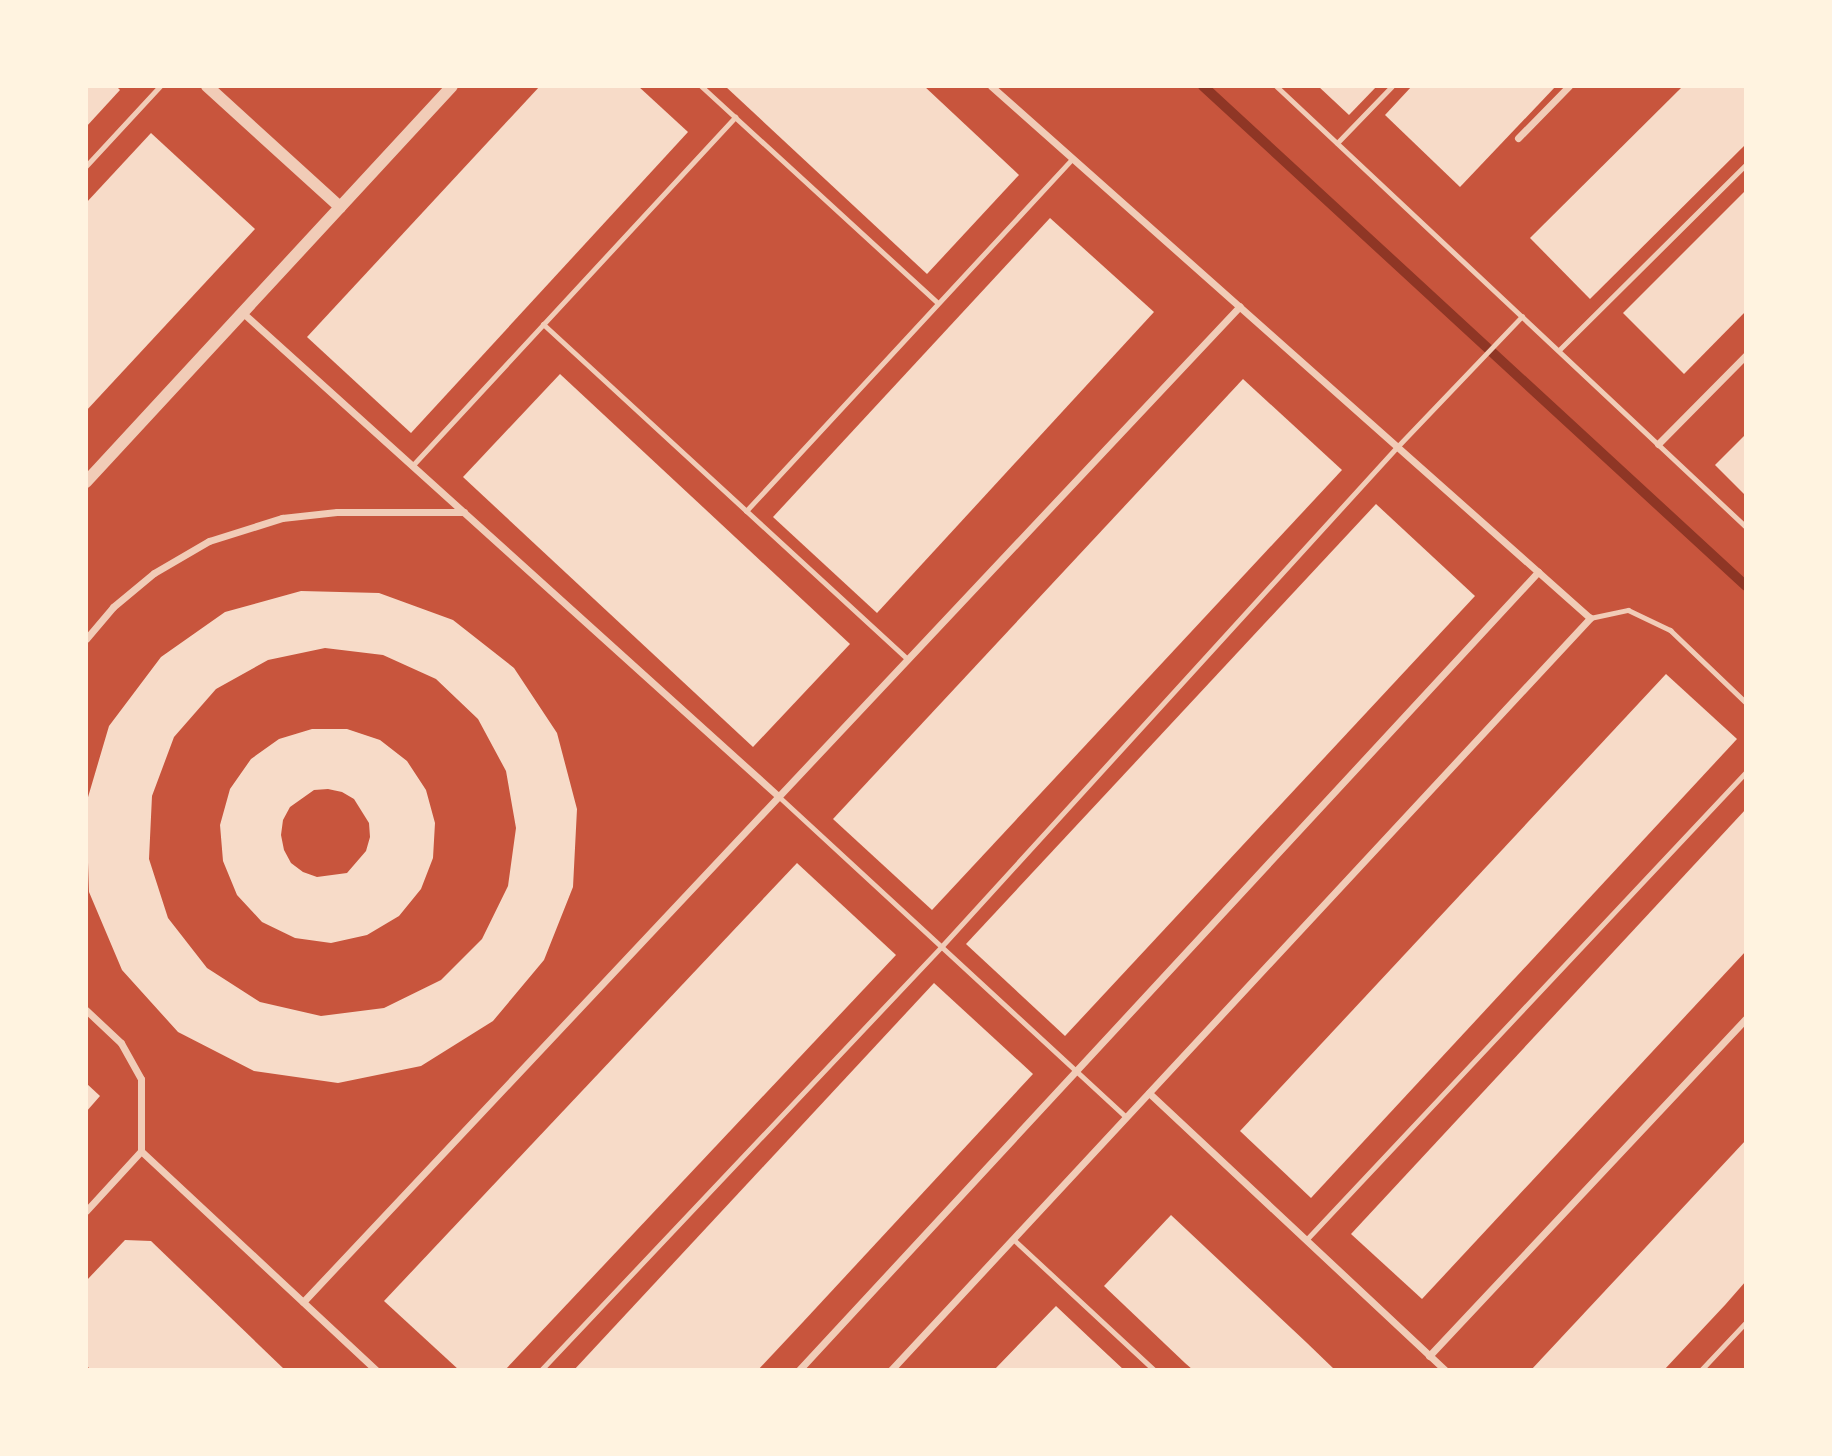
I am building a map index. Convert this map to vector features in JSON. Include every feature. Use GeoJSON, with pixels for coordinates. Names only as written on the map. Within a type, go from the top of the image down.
{"type":"FeatureCollection","features":[{"type":"Feature","properties":{"kind":"street"},"geometry":{"type":"LineString","coordinates":[[207,86],[340,208]]}},
{"type":"Feature","properties":{"kind":"street"},"geometry":{"type":"LineString","coordinates":[[86,482],[452,86]]}},
{"type":"Feature","properties":{"kind":"street"},"geometry":{"type":"LineString","coordinates":[[891,1370],[1590,618],[991,86]]}},
{"type":"Feature","properties":{"kind":"street"},"geometry":{"type":"LineString","coordinates":[[1518,138],[1569,86]]}},
{"type":"Feature","properties":{"kind":"street"},"geometry":{"type":"LineString","coordinates":[[303,1301],[1240,306]]}},
{"type":"Feature","properties":{"kind":"street"},"geometry":{"type":"LineString","coordinates":[[243,313],[777,795]]}},
{"type":"Feature","properties":{"kind":"street"},"geometry":{"type":"LineString","coordinates":[[1658,444],[1746,355]]}},
{"type":"Feature","properties":{"kind":"street"},"geometry":{"type":"LineString","coordinates":[[86,639],[113,607],[154,573],[209,541],[282,518],[337,512],[464,513]]}},
{"type":"Feature","properties":{"kind":"street"},"geometry":{"type":"LineString","coordinates":[[799,1370],[1077,1073],[1538,572]]}},
{"type":"Feature","properties":{"kind":"street"},"geometry":{"type":"LineString","coordinates":[[86,1010],[121,1043],[141,1079],[141,1151],[86,1211]]}},
{"type":"Feature","properties":{"kind":"street"},"geometry":{"type":"LineString","coordinates":[[1429,1356],[1746,1019]]}},
{"type":"Feature","properties":{"kind":"street"},"geometry":{"type":"LineString","coordinates":[[1149,1093],[1445,1370]]}},
{"type":"Feature","properties":{"kind":"street"},"geometry":{"type":"LineString","coordinates":[[141,1151],[376,1370]]}},
{"type":"Feature","properties":{"kind":"lane"},"geometry":{"type":"LineString","coordinates":[[86,166],[159,86]]}},
{"type":"Feature","properties":{"kind":"lane"},"geometry":{"type":"LineString","coordinates":[[701,86],[938,303]]}},
{"type":"Feature","properties":{"kind":"lane"},"geometry":{"type":"LineString","coordinates":[[1276,86],[1746,527]]}},
{"type":"Feature","properties":{"kind":"lane"},"geometry":{"type":"LineString","coordinates":[[1337,143],[1392,86]]}},
{"type":"Feature","properties":{"kind":"lane"},"geometry":{"type":"LineString","coordinates":[[412,466],[735,117]]}},
{"type":"Feature","properties":{"kind":"lane"},"geometry":{"type":"LineString","coordinates":[[746,511],[1073,158]]}},
{"type":"Feature","properties":{"kind":"lane"},"geometry":{"type":"LineString","coordinates":[[1559,350],[1746,164]]}},
{"type":"Feature","properties":{"kind":"lane"},"geometry":{"type":"LineString","coordinates":[[541,1370],[941,947],[1397,447],[1522,316]]}},
{"type":"Feature","properties":{"kind":"lane"},"geometry":{"type":"LineString","coordinates":[[543,324],[906,658]]}},
{"type":"Feature","properties":{"kind":"lane"},"geometry":{"type":"LineString","coordinates":[[1590,618],[1628,610],[1670,630],[1746,703]]}},
{"type":"Feature","properties":{"kind":"lane"},"geometry":{"type":"LineString","coordinates":[[1306,1240],[1746,772]]}},
{"type":"Feature","properties":{"kind":"lane"},"geometry":{"type":"LineString","coordinates":[[777,795],[1126,1117]]}},
{"type":"Feature","properties":{"kind":"lane"},"geometry":{"type":"LineString","coordinates":[[1013,1239],[1154,1370]]}},
{"type":"Feature","properties":{"kind":"lane"},"geometry":{"type":"LineString","coordinates":[[1701,1370],[1746,1322]]}},
{"type":"Feature","properties":{"kind":"building"},"geometry":{"type":"Polygon","coordinates":[[[86,86],[116,86],[120,90],[86,127],[86,86]]]}},
{"type":"Feature","properties":{"kind":"building"},"geometry":{"type":"Polygon","coordinates":[[[540,86],[638,86],[688,132],[411,433],[307,337],[540,86]]]}},
{"type":"Feature","properties":{"kind":"building"},"geometry":{"type":"Polygon","coordinates":[[[725,86],[924,86],[1019,175],[927,274],[725,86]]]}},
{"type":"Feature","properties":{"kind":"building"},"geometry":{"type":"Polygon","coordinates":[[[1318,86],[1377,86],[1349,115],[1318,86]]]}},
{"type":"Feature","properties":{"kind":"building"},"geometry":{"type":"Polygon","coordinates":[[[1412,86],[1556,86],[1460,187],[1385,115],[1412,86]]]}},
{"type":"Feature","properties":{"kind":"building"},"geometry":{"type":"Polygon","coordinates":[[[1683,86],[1746,86],[1746,144],[1590,299],[1530,238],[1683,86]]]}},
{"type":"Feature","properties":{"kind":"building"},"geometry":{"type":"Polygon","coordinates":[[[151,133],[255,229],[86,411],[86,203],[151,133]]]}},
{"type":"Feature","properties":{"kind":"building"},"geometry":{"type":"Polygon","coordinates":[[[1746,190],[1746,311],[1684,374],[1623,313],[1746,190]]]}},
{"type":"Feature","properties":{"kind":"building"},"geometry":{"type":"Polygon","coordinates":[[[1050,218],[1154,312],[877,613],[773,517],[1050,218]]]}},
{"type":"Feature","properties":{"kind":"building"},"geometry":{"type":"Polygon","coordinates":[[[560,374],[850,644],[753,747],[463,477],[560,374]]]}},
{"type":"Feature","properties":{"kind":"building"},"geometry":{"type":"Polygon","coordinates":[[[1243,379],[1342,470],[932,910],[833,819],[1243,379]]]}},
{"type":"Feature","properties":{"kind":"building"},"geometry":{"type":"Polygon","coordinates":[[[1746,434],[1746,496],[1715,465],[1746,434]]]}},
{"type":"Feature","properties":{"kind":"building"},"geometry":{"type":"Polygon","coordinates":[[[1376,504],[1475,596],[1065,1036],[966,944],[1376,504]]]}},
{"type":"Feature","properties":{"kind":"building"},"geometry":{"type":"Polygon","coordinates":[[[301,591],[379,593],[453,620],[514,668],[557,733],[577,809],[573,887],[544,960],[493,1021],[421,1066],[338,1083],[254,1071],[178,1032],[122,970],[89,892],[86,804],[109,726],[161,657],[225,612],[301,591]],[[325,648],[268,660],[216,689],[174,737],[152,796],[149,859],[168,918],[207,968],[260,1002],[321,1016],[384,1008],[441,980],[482,939],[508,886],[516,828],[506,771],[478,719],[436,679],[383,655],[325,648]]]}},
{"type":"Feature","properties":{"kind":"building"},"geometry":{"type":"Polygon","coordinates":[[[1666,674],[1737,739],[1311,1198],[1240,1131],[1666,674]]]}},
{"type":"Feature","properties":{"kind":"building"},"geometry":{"type":"Polygon","coordinates":[[[312,729],[347,729],[380,740],[407,761],[426,790],[435,823],[433,858],[421,889],[399,916],[367,935],[331,943],[295,938],[262,922],[237,895],[223,861],[220,825],[230,789],[251,759],[279,739],[312,729]],[[314,790],[290,807],[283,820],[281,835],[284,850],[291,863],[303,872],[317,877],[347,873],[366,851],[370,837],[369,823],[354,799],[342,792],[314,790]]]}},
{"type":"Feature","properties":{"kind":"building"},"geometry":{"type":"Polygon","coordinates":[[[1746,809],[1746,951],[1422,1299],[1351,1234],[1746,809]]]}},
{"type":"Feature","properties":{"kind":"building"},"geometry":{"type":"Polygon","coordinates":[[[797,863],[896,955],[505,1370],[459,1370],[384,1301],[797,863]]]}},
{"type":"Feature","properties":{"kind":"building"},"geometry":{"type":"Polygon","coordinates":[[[934,983],[1033,1074],[803,1322],[758,1370],[574,1370],[934,983]]]}},
{"type":"Feature","properties":{"kind":"building"},"geometry":{"type":"Polygon","coordinates":[[[86,1083],[100,1096],[86,1112],[86,1083]]]}},
{"type":"Feature","properties":{"kind":"building"},"geometry":{"type":"Polygon","coordinates":[[[1746,1140],[1746,1281],[1725,1305],[1664,1370],[1531,1370],[1746,1140]]]}},
{"type":"Feature","properties":{"kind":"building"},"geometry":{"type":"Polygon","coordinates":[[[1171,1215],[1335,1370],[1193,1370],[1185,1363],[1104,1286],[1171,1215]]]}},
{"type":"Feature","properties":{"kind":"building"},"geometry":{"type":"Polygon","coordinates":[[[125,1240],[151,1241],[285,1370],[91,1370],[86,1365],[86,1281],[125,1240]]]}},
{"type":"Feature","properties":{"kind":"building"},"geometry":{"type":"Polygon","coordinates":[[[1056,1306],[1093,1341],[1124,1370],[994,1370],[1056,1306]]]}},
{"type":"Feature","properties":{"kind":"waterway"},"geometry":{"type":"LineString","coordinates":[[1203,86],[1746,586]]}}]}
